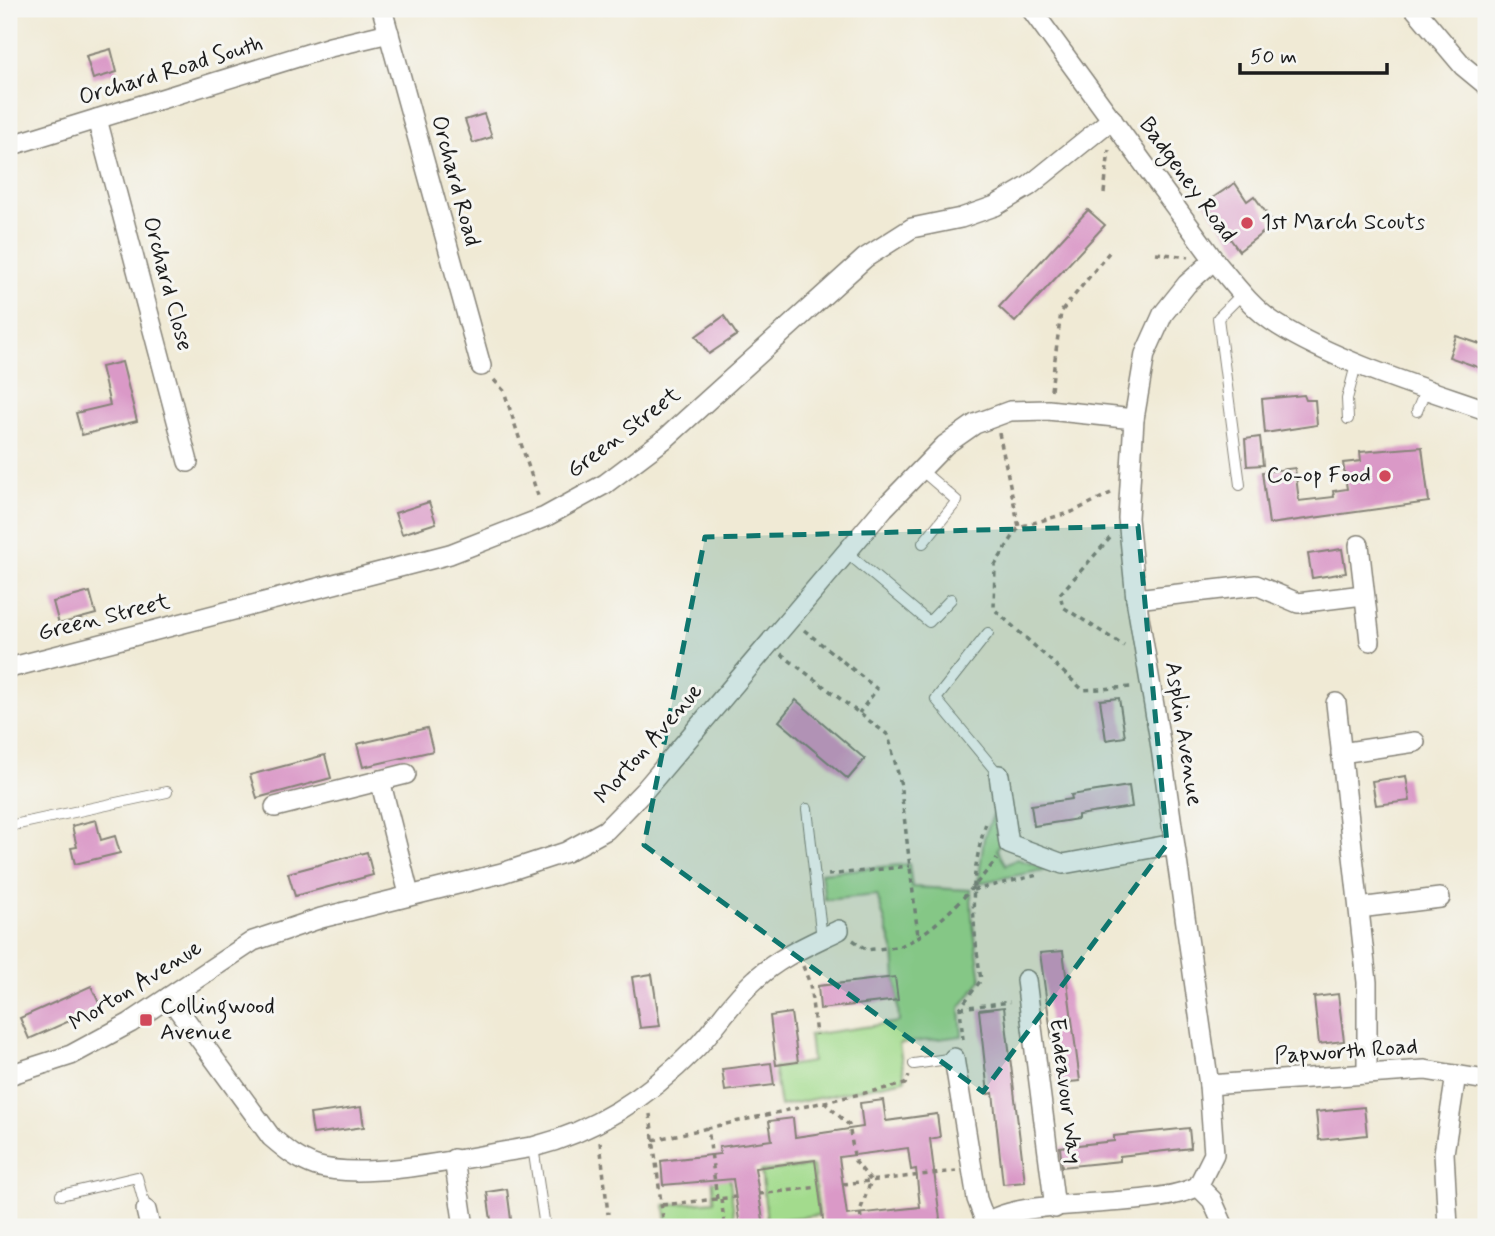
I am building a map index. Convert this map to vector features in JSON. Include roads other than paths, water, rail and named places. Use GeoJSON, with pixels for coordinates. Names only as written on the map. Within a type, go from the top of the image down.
{"type":"FeatureCollection","features":[{"type":"Feature","properties":{"kind":"street","name":"Orchard Road"},"geometry":{"type":"LineString","coordinates":[[382,9],[481,366]]}},
{"type":"Feature","properties":{"kind":"street","name":"Badgeney Road"},"geometry":{"type":"LineString","coordinates":[[1031,9],[1214,261],[1242,294],[1276,324],[1357,361],[1486,410]]}},
{"type":"Feature","properties":{"kind":"street"},"geometry":{"type":"LineString","coordinates":[[1415,9],[1463,66],[1486,85]]}},
{"type":"Feature","properties":{"kind":"street","name":"Orchard Road South"},"geometry":{"type":"LineString","coordinates":[[9,146],[330,47],[388,33]]}},
{"type":"Feature","properties":{"kind":"street","name":"Orchard Close"},"geometry":{"type":"LineString","coordinates":[[97,119],[188,462]]}},
{"type":"Feature","properties":{"kind":"street","name":"Green Street"},"geometry":{"type":"LineString","coordinates":[[9,668],[450,554],[545,517],[605,484],[666,438],[865,258],[912,228],[961,218],[995,206],[1029,186],[1112,120]]}},
{"type":"Feature","properties":{"kind":"street","name":"Asplin Avenue"},"geometry":{"type":"LineString","coordinates":[[1198,1185],[1214,1154],[1209,1085],[1136,598],[1128,518],[1134,419],[1145,354],[1163,314],[1187,284],[1214,261]]}},
{"type":"Feature","properties":{"kind":"street","name":"Morton Avenue"},"geometry":{"type":"LineString","coordinates":[[9,1075],[71,1055],[169,997],[253,941],[409,894],[502,873],[553,856],[606,830],[644,791],[846,552],[945,445],[975,424],[1010,411],[1048,410],[1134,419]]}},
{"type":"Feature","properties":{"kind":"street"},"geometry":{"type":"LineString","coordinates":[[1359,545],[1370,641]]}},
{"type":"Feature","properties":{"kind":"street"},"geometry":{"type":"LineString","coordinates":[[1136,598],[1256,585],[1298,603],[1363,595]]}},
{"type":"Feature","properties":{"kind":"street"},"geometry":{"type":"LineString","coordinates":[[1336,703],[1367,982],[1367,1072]]}},
{"type":"Feature","properties":{"kind":"street"},"geometry":{"type":"LineString","coordinates":[[1341,753],[1415,742]]}},
{"type":"Feature","properties":{"kind":"street"},"geometry":{"type":"LineString","coordinates":[[275,807],[406,774]]}},
{"type":"Feature","properties":{"kind":"street"},"geometry":{"type":"LineString","coordinates":[[999,775],[1009,844],[1063,864],[1174,844]]}},
{"type":"Feature","properties":{"kind":"street"},"geometry":{"type":"LineString","coordinates":[[380,780],[409,894]]}},
{"type":"Feature","properties":{"kind":"street"},"geometry":{"type":"LineString","coordinates":[[1359,908],[1440,898]]}},
{"type":"Feature","properties":{"kind":"street"},"geometry":{"type":"LineString","coordinates":[[169,997],[264,1127],[290,1153],[316,1166],[363,1172],[533,1147],[554,1142],[598,1122],[647,1094],[696,1048],[756,978],[795,952],[830,934]]}},
{"type":"Feature","properties":{"kind":"street","name":"Endeavour Way"},"geometry":{"type":"LineString","coordinates":[[1026,979],[1055,1208]]}},
{"type":"Feature","properties":{"kind":"street"},"geometry":{"type":"LineString","coordinates":[[954,1058],[976,1199],[984,1225],[1006,1212],[1169,1197],[1198,1185],[1212,1200],[1224,1227]]}},
{"type":"Feature","properties":{"kind":"street","name":"Papworth Road"},"geometry":{"type":"LineString","coordinates":[[1209,1085],[1425,1069],[1486,1080]]}},
{"type":"Feature","properties":{"kind":"street"},"geometry":{"type":"LineString","coordinates":[[1448,1227],[1444,1153],[1456,1075]]}},
{"type":"Feature","properties":{"kind":"street"},"geometry":{"type":"LineString","coordinates":[[454,1159],[464,1227]]}},
{"type":"Feature","properties":{"kind":"lane"},"geometry":{"type":"LineString","coordinates":[[1240,485],[1218,318],[1242,294]]}},
{"type":"Feature","properties":{"kind":"lane"},"geometry":{"type":"LineString","coordinates":[[1348,419],[1347,399],[1357,361]]}},
{"type":"Feature","properties":{"kind":"lane"},"geometry":{"type":"LineString","coordinates":[[1417,411],[1426,388]]}},
{"type":"Feature","properties":{"kind":"lane"},"geometry":{"type":"LineString","coordinates":[[921,470],[957,501],[923,543]]}},
{"type":"Feature","properties":{"kind":"lane"},"geometry":{"type":"LineString","coordinates":[[846,552],[929,622],[951,599]]}},
{"type":"Feature","properties":{"kind":"lane"},"geometry":{"type":"LineString","coordinates":[[988,633],[936,699],[999,775]]}},
{"type":"Feature","properties":{"kind":"lane"},"geometry":{"type":"LineString","coordinates":[[9,826],[167,792]]}},
{"type":"Feature","properties":{"kind":"lane"},"geometry":{"type":"LineString","coordinates":[[807,809],[815,876],[830,934]]}},
{"type":"Feature","properties":{"kind":"lane"},"geometry":{"type":"LineString","coordinates":[[914,1064],[954,1058]]}},
{"type":"Feature","properties":{"kind":"lane"},"geometry":{"type":"LineString","coordinates":[[533,1147],[545,1227]]}},
{"type":"Feature","properties":{"kind":"lane"},"geometry":{"type":"LineString","coordinates":[[61,1195],[137,1177],[148,1218]]}},
{"type":"Feature","properties":{"kind":"place","name":"1st March Scouts"},"geometry":{"type":"Point","coordinates":[1247,223]}},
{"type":"Feature","properties":{"kind":"place","name":"Co-op Food"},"geometry":{"type":"Point","coordinates":[1385,476]}},
{"type":"Feature","properties":{"kind":"place","name":"Collingwood Avenue"},"geometry":{"type":"Point","coordinates":[146,1020]}}]}
